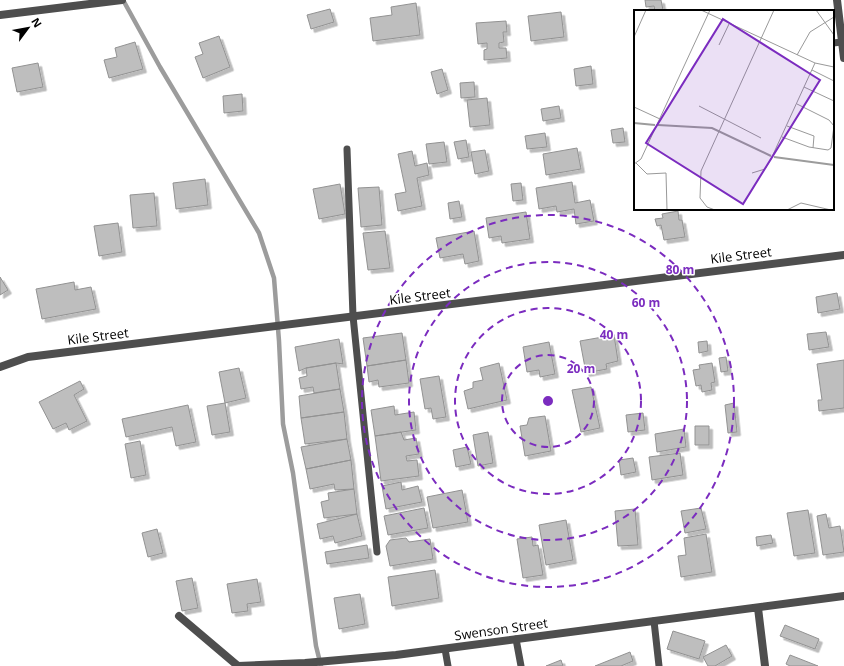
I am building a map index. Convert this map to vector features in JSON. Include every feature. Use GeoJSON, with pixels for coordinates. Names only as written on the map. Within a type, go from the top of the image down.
{"type":"FeatureCollection","features":[{"type":"Feature","properties":{"kind":"street"},"geometry":{"type":"LineString","coordinates":[[0,15],[122,0]]}},
{"type":"Feature","properties":{"kind":"street"},"geometry":{"type":"LineString","coordinates":[[837,0],[844,58]]}},
{"type":"Feature","properties":{"kind":"street","name":"Kile Street"},"geometry":{"type":"LineString","coordinates":[[0,368],[28,357],[844,254]]}},
{"type":"Feature","properties":{"kind":"street","name":"Swenson Street"},"geometry":{"type":"LineString","coordinates":[[179,616],[238,666],[305,663],[396,655],[844,596]]}},
{"type":"Feature","properties":{"kind":"street"},"geometry":{"type":"LineString","coordinates":[[758,608],[765,666]]}},
{"type":"Feature","properties":{"kind":"lane"},"geometry":{"type":"LineString","coordinates":[[834,43],[842,42]]}},
{"type":"Feature","properties":{"kind":"lane"},"geometry":{"type":"LineString","coordinates":[[348,149],[353,316],[377,552]]}},
{"type":"Feature","properties":{"kind":"lane"},"geometry":{"type":"LineString","coordinates":[[654,621],[659,666]]}},
{"type":"Feature","properties":{"kind":"lane"},"geometry":{"type":"LineString","coordinates":[[516,640],[521,666]]}},
{"type":"Feature","properties":{"kind":"lane"},"geometry":{"type":"LineString","coordinates":[[445,649],[448,666]]}},
{"type":"Feature","properties":{"kind":"building"},"geometry":{"type":"Polygon","coordinates":[[[645,0],[661,0],[663,10],[655,10],[654,6],[646,7],[645,0]]]}},
{"type":"Feature","properties":{"kind":"building"},"geometry":{"type":"Polygon","coordinates":[[[416,3],[420,35],[373,41],[370,18],[392,15],[391,7],[416,3]]]}},
{"type":"Feature","properties":{"kind":"building"},"geometry":{"type":"Polygon","coordinates":[[[330,9],[334,22],[311,29],[307,15],[330,9]]]}},
{"type":"Feature","properties":{"kind":"building"},"geometry":{"type":"Polygon","coordinates":[[[561,12],[564,37],[531,41],[528,16],[561,12]]]}},
{"type":"Feature","properties":{"kind":"building"},"geometry":{"type":"Polygon","coordinates":[[[506,21],[507,32],[503,32],[504,42],[499,43],[499,48],[506,48],[507,58],[484,60],[484,50],[487,49],[487,43],[478,44],[476,23],[506,21]]]}},
{"type":"Feature","properties":{"kind":"building"},"geometry":{"type":"Polygon","coordinates":[[[219,36],[230,67],[203,78],[195,57],[203,54],[199,43],[219,36]]]}},
{"type":"Feature","properties":{"kind":"building"},"geometry":{"type":"Polygon","coordinates":[[[135,42],[143,69],[109,78],[104,60],[117,57],[115,48],[135,42]]]}},
{"type":"Feature","properties":{"kind":"building"},"geometry":{"type":"Polygon","coordinates":[[[38,63],[43,87],[17,92],[12,68],[38,63]]]}},
{"type":"Feature","properties":{"kind":"building"},"geometry":{"type":"Polygon","coordinates":[[[591,66],[593,84],[576,86],[574,69],[591,66]]]}},
{"type":"Feature","properties":{"kind":"building"},"geometry":{"type":"Polygon","coordinates":[[[442,69],[448,90],[437,94],[431,72],[442,69]]]}},
{"type":"Feature","properties":{"kind":"building"},"geometry":{"type":"Polygon","coordinates":[[[474,82],[475,97],[461,98],[460,83],[474,82]]]}},
{"type":"Feature","properties":{"kind":"building"},"geometry":{"type":"Polygon","coordinates":[[[242,94],[243,111],[224,113],[223,96],[242,94]]]}},
{"type":"Feature","properties":{"kind":"building"},"geometry":{"type":"Polygon","coordinates":[[[487,98],[490,125],[470,127],[467,100],[487,98]]]}},
{"type":"Feature","properties":{"kind":"building"},"geometry":{"type":"Polygon","coordinates":[[[559,106],[561,118],[543,121],[541,109],[559,106]]]}},
{"type":"Feature","properties":{"kind":"building"},"geometry":{"type":"Polygon","coordinates":[[[623,128],[625,142],[613,143],[611,130],[623,128]]]}},
{"type":"Feature","properties":{"kind":"building"},"geometry":{"type":"Polygon","coordinates":[[[545,133],[547,147],[527,149],[525,136],[545,133]]]}},
{"type":"Feature","properties":{"kind":"building"},"geometry":{"type":"Polygon","coordinates":[[[466,140],[469,157],[458,159],[454,142],[466,140]]]}},
{"type":"Feature","properties":{"kind":"building"},"geometry":{"type":"Polygon","coordinates":[[[444,142],[447,162],[429,164],[426,144],[444,142]]]}},
{"type":"Feature","properties":{"kind":"building"},"geometry":{"type":"Polygon","coordinates":[[[577,148],[581,169],[546,175],[543,154],[577,148]]]}},
{"type":"Feature","properties":{"kind":"building"},"geometry":{"type":"Polygon","coordinates":[[[485,150],[489,171],[475,174],[471,152],[485,150]]]}},
{"type":"Feature","properties":{"kind":"building"},"geometry":{"type":"Polygon","coordinates":[[[412,151],[415,166],[427,163],[429,175],[417,178],[422,206],[398,211],[395,194],[406,192],[398,154],[412,151]]]}},
{"type":"Feature","properties":{"kind":"building"},"geometry":{"type":"Polygon","coordinates":[[[205,179],[208,205],[176,209],[173,183],[205,179]]]}},
{"type":"Feature","properties":{"kind":"building"},"geometry":{"type":"Polygon","coordinates":[[[572,182],[575,203],[590,200],[594,221],[576,224],[574,209],[557,212],[556,206],[539,209],[536,188],[572,182]]]}},
{"type":"Feature","properties":{"kind":"building"},"geometry":{"type":"Polygon","coordinates":[[[521,183],[523,200],[513,201],[511,184],[521,183]]]}},
{"type":"Feature","properties":{"kind":"building"},"geometry":{"type":"Polygon","coordinates":[[[340,184],[345,214],[319,219],[313,189],[340,184]]]}},
{"type":"Feature","properties":{"kind":"building"},"geometry":{"type":"Polygon","coordinates":[[[379,187],[382,225],[361,227],[358,188],[379,187]]]}},
{"type":"Feature","properties":{"kind":"building"},"geometry":{"type":"Polygon","coordinates":[[[154,193],[157,226],[133,228],[130,195],[154,193]]]}},
{"type":"Feature","properties":{"kind":"building"},"geometry":{"type":"Polygon","coordinates":[[[459,201],[462,217],[450,219],[448,203],[459,201]]]}},
{"type":"Feature","properties":{"kind":"building"},"geometry":{"type":"Polygon","coordinates":[[[678,211],[679,220],[682,220],[685,237],[664,240],[661,225],[657,226],[655,219],[663,218],[662,214],[678,211]]]}},
{"type":"Feature","properties":{"kind":"building"},"geometry":{"type":"Polygon","coordinates":[[[526,212],[530,239],[502,243],[501,236],[489,238],[486,218],[526,212]]]}},
{"type":"Feature","properties":{"kind":"building"},"geometry":{"type":"Polygon","coordinates":[[[118,223],[122,252],[99,256],[94,226],[118,223]]]}},
{"type":"Feature","properties":{"kind":"building"},"geometry":{"type":"Polygon","coordinates":[[[385,231],[390,268],[368,270],[363,233],[385,231]]]}},
{"type":"Feature","properties":{"kind":"building"},"geometry":{"type":"Polygon","coordinates":[[[474,231],[479,261],[465,264],[463,254],[440,258],[436,238],[474,231]]]}},
{"type":"Feature","properties":{"kind":"building"},"geometry":{"type":"Polygon","coordinates":[[[0,277],[8,290],[0,295],[0,277]]]}},
{"type":"Feature","properties":{"kind":"building"},"geometry":{"type":"Polygon","coordinates":[[[74,282],[75,290],[91,287],[96,309],[42,319],[36,289],[74,282]]]}},
{"type":"Feature","properties":{"kind":"building"},"geometry":{"type":"Polygon","coordinates":[[[837,293],[840,309],[818,313],[816,297],[837,293]]]}},
{"type":"Feature","properties":{"kind":"building"},"geometry":{"type":"Polygon","coordinates":[[[826,332],[829,347],[809,350],[807,334],[826,332]]]}},
{"type":"Feature","properties":{"kind":"building"},"geometry":{"type":"Polygon","coordinates":[[[402,333],[406,360],[367,366],[363,338],[402,333]]]}},
{"type":"Feature","properties":{"kind":"building"},"geometry":{"type":"Polygon","coordinates":[[[614,335],[618,361],[606,364],[607,369],[586,373],[580,341],[614,335]]]}},
{"type":"Feature","properties":{"kind":"building"},"geometry":{"type":"Polygon","coordinates":[[[339,339],[343,364],[336,363],[306,368],[299,371],[295,347],[339,339]]]}},
{"type":"Feature","properties":{"kind":"building"},"geometry":{"type":"Polygon","coordinates":[[[707,341],[708,351],[699,353],[698,342],[707,341]]]}},
{"type":"Feature","properties":{"kind":"building"},"geometry":{"type":"Polygon","coordinates":[[[549,342],[555,374],[540,377],[539,370],[527,372],[523,347],[549,342]]]}},
{"type":"Feature","properties":{"kind":"building"},"geometry":{"type":"Polygon","coordinates":[[[726,357],[728,371],[721,372],[719,358],[726,357]]]}},
{"type":"Feature","properties":{"kind":"building"},"geometry":{"type":"Polygon","coordinates":[[[406,360],[409,383],[379,387],[378,380],[369,382],[367,366],[406,360]]]}},
{"type":"Feature","properties":{"kind":"building"},"geometry":{"type":"Polygon","coordinates":[[[844,360],[844,408],[819,411],[818,400],[822,400],[817,364],[844,360]]]}},
{"type":"Feature","properties":{"kind":"building"},"geometry":{"type":"Polygon","coordinates":[[[336,363],[340,389],[314,393],[313,387],[301,389],[299,378],[307,376],[306,368],[336,363]]]}},
{"type":"Feature","properties":{"kind":"building"},"geometry":{"type":"Polygon","coordinates":[[[499,363],[507,400],[468,409],[464,391],[473,388],[473,382],[483,380],[480,368],[499,363]]]}},
{"type":"Feature","properties":{"kind":"building"},"geometry":{"type":"Polygon","coordinates":[[[712,363],[715,382],[711,383],[712,390],[702,392],[701,385],[696,386],[693,370],[700,369],[699,365],[712,363]]]}},
{"type":"Feature","properties":{"kind":"building"},"geometry":{"type":"Polygon","coordinates":[[[239,368],[246,398],[225,403],[219,372],[239,368]]]}},
{"type":"Feature","properties":{"kind":"building"},"geometry":{"type":"Polygon","coordinates":[[[439,376],[446,417],[433,419],[431,408],[425,409],[420,379],[439,376]]]}},
{"type":"Feature","properties":{"kind":"building"},"geometry":{"type":"Polygon","coordinates":[[[80,381],[84,389],[74,395],[87,421],[69,430],[66,423],[53,429],[39,402],[80,381]]]}},
{"type":"Feature","properties":{"kind":"building"},"geometry":{"type":"Polygon","coordinates":[[[591,387],[600,428],[581,432],[572,390],[591,387]]]}},
{"type":"Feature","properties":{"kind":"building"},"geometry":{"type":"Polygon","coordinates":[[[340,389],[344,412],[301,418],[299,396],[340,389]]]}},
{"type":"Feature","properties":{"kind":"building"},"geometry":{"type":"Polygon","coordinates":[[[225,403],[230,432],[212,435],[207,406],[225,403]]]}},
{"type":"Feature","properties":{"kind":"building"},"geometry":{"type":"Polygon","coordinates":[[[734,403],[737,432],[728,433],[725,405],[734,403]]]}},
{"type":"Feature","properties":{"kind":"building"},"geometry":{"type":"Polygon","coordinates":[[[188,405],[196,442],[176,446],[172,427],[126,437],[122,419],[188,405]]]}},
{"type":"Feature","properties":{"kind":"building"},"geometry":{"type":"Polygon","coordinates":[[[394,406],[395,415],[414,412],[416,430],[375,436],[371,410],[394,406]]]}},
{"type":"Feature","properties":{"kind":"building"},"geometry":{"type":"Polygon","coordinates":[[[344,412],[347,439],[305,444],[301,418],[344,412]]]}},
{"type":"Feature","properties":{"kind":"building"},"geometry":{"type":"Polygon","coordinates":[[[643,413],[645,430],[628,432],[626,415],[643,413]]]}},
{"type":"Feature","properties":{"kind":"building"},"geometry":{"type":"Polygon","coordinates":[[[545,416],[551,451],[525,456],[520,426],[527,425],[529,418],[545,416]]]}},
{"type":"Feature","properties":{"kind":"building"},"geometry":{"type":"Polygon","coordinates":[[[695,426],[709,426],[709,445],[695,445],[695,426]]]}},
{"type":"Feature","properties":{"kind":"building"},"geometry":{"type":"Polygon","coordinates":[[[684,429],[686,447],[657,452],[655,434],[684,429]]]}},
{"type":"Feature","properties":{"kind":"building"},"geometry":{"type":"Polygon","coordinates":[[[401,432],[404,440],[416,438],[419,454],[406,456],[407,461],[417,460],[419,476],[381,481],[375,436],[401,432]]]}},
{"type":"Feature","properties":{"kind":"building"},"geometry":{"type":"Polygon","coordinates":[[[488,432],[493,463],[478,466],[473,435],[488,432]]]}},
{"type":"Feature","properties":{"kind":"building"},"geometry":{"type":"Polygon","coordinates":[[[347,439],[351,460],[306,469],[301,447],[347,439]]]}},
{"type":"Feature","properties":{"kind":"building"},"geometry":{"type":"Polygon","coordinates":[[[140,441],[146,475],[131,478],[125,444],[140,441]]]}},
{"type":"Feature","properties":{"kind":"building"},"geometry":{"type":"Polygon","coordinates":[[[467,447],[471,464],[456,467],[453,450],[467,447]]]}},
{"type":"Feature","properties":{"kind":"building"},"geometry":{"type":"Polygon","coordinates":[[[680,453],[683,475],[652,480],[649,457],[680,453]]]}},
{"type":"Feature","properties":{"kind":"building"},"geometry":{"type":"Polygon","coordinates":[[[633,458],[636,472],[621,475],[619,460],[633,458]]]}},
{"type":"Feature","properties":{"kind":"building"},"geometry":{"type":"Polygon","coordinates":[[[351,460],[354,489],[335,490],[334,484],[310,489],[306,469],[351,460]]]}},
{"type":"Feature","properties":{"kind":"building"},"geometry":{"type":"Polygon","coordinates":[[[401,482],[402,490],[418,486],[422,502],[386,509],[382,486],[401,482]]]}},
{"type":"Feature","properties":{"kind":"building"},"geometry":{"type":"Polygon","coordinates":[[[354,489],[357,514],[324,518],[321,502],[329,500],[328,493],[354,489]]]}},
{"type":"Feature","properties":{"kind":"building"},"geometry":{"type":"Polygon","coordinates":[[[462,490],[468,522],[433,528],[427,497],[462,490]]]}},
{"type":"Feature","properties":{"kind":"building"},"geometry":{"type":"Polygon","coordinates":[[[424,508],[428,528],[388,535],[384,516],[424,508]]]}},
{"type":"Feature","properties":{"kind":"building"},"geometry":{"type":"Polygon","coordinates":[[[701,508],[706,529],[685,533],[681,511],[701,508]]]}},
{"type":"Feature","properties":{"kind":"building"},"geometry":{"type":"Polygon","coordinates":[[[635,509],[638,545],[618,546],[615,511],[635,509]]]}},
{"type":"Feature","properties":{"kind":"building"},"geometry":{"type":"Polygon","coordinates":[[[808,510],[815,553],[794,556],[787,513],[808,510]]]}},
{"type":"Feature","properties":{"kind":"building"},"geometry":{"type":"Polygon","coordinates":[[[357,514],[362,536],[335,543],[333,536],[320,539],[317,524],[357,514]]]}},
{"type":"Feature","properties":{"kind":"building"},"geometry":{"type":"Polygon","coordinates":[[[826,514],[829,528],[840,526],[844,552],[823,555],[817,516],[826,514]]]}},
{"type":"Feature","properties":{"kind":"building"},"geometry":{"type":"Polygon","coordinates":[[[566,520],[573,560],[546,565],[539,525],[566,520]]]}},
{"type":"Feature","properties":{"kind":"building"},"geometry":{"type":"Polygon","coordinates":[[[157,529],[163,553],[148,557],[142,533],[157,529]]]}},
{"type":"Feature","properties":{"kind":"building"},"geometry":{"type":"Polygon","coordinates":[[[706,534],[712,572],[681,577],[678,556],[686,555],[684,538],[706,534]]]}},
{"type":"Feature","properties":{"kind":"building"},"geometry":{"type":"Polygon","coordinates":[[[771,535],[773,543],[757,546],[756,537],[771,535]]]}},
{"type":"Feature","properties":{"kind":"building"},"geometry":{"type":"Polygon","coordinates":[[[532,537],[533,546],[538,545],[543,575],[523,578],[517,539],[532,537]]]}},
{"type":"Feature","properties":{"kind":"building"},"geometry":{"type":"Polygon","coordinates":[[[406,538],[409,542],[430,539],[433,559],[390,566],[386,546],[390,540],[406,538]]]}},
{"type":"Feature","properties":{"kind":"building"},"geometry":{"type":"Polygon","coordinates":[[[367,545],[369,558],[327,564],[325,552],[367,545]]]}},
{"type":"Feature","properties":{"kind":"building"},"geometry":{"type":"Polygon","coordinates":[[[435,570],[439,598],[392,606],[388,577],[435,570]]]}},
{"type":"Feature","properties":{"kind":"building"},"geometry":{"type":"Polygon","coordinates":[[[192,578],[198,608],[182,611],[176,581],[192,578]]]}},
{"type":"Feature","properties":{"kind":"building"},"geometry":{"type":"Polygon","coordinates":[[[257,579],[261,602],[247,604],[248,611],[232,613],[227,584],[257,579]]]}},
{"type":"Feature","properties":{"kind":"building"},"geometry":{"type":"Polygon","coordinates":[[[360,594],[365,624],[339,629],[334,598],[360,594]]]}},
{"type":"Feature","properties":{"kind":"building"},"geometry":{"type":"Polygon","coordinates":[[[785,625],[819,639],[815,649],[780,636],[785,625]]]}},
{"type":"Feature","properties":{"kind":"building"},"geometry":{"type":"Polygon","coordinates":[[[673,631],[705,641],[699,659],[667,649],[673,631]]]}},
{"type":"Feature","properties":{"kind":"building"},"geometry":{"type":"Polygon","coordinates":[[[726,645],[732,656],[715,666],[708,666],[703,657],[726,645]]]}},
{"type":"Feature","properties":{"kind":"building"},"geometry":{"type":"Polygon","coordinates":[[[630,652],[633,661],[621,666],[595,666],[630,652]]]}},
{"type":"Feature","properties":{"kind":"building"},"geometry":{"type":"Polygon","coordinates":[[[790,655],[818,666],[790,666],[786,664],[790,655]]]}},
{"type":"Feature","properties":{"kind":"building"},"geometry":{"type":"Polygon","coordinates":[[[561,660],[563,666],[546,666],[561,660]]]}},
{"type":"Feature","properties":{"kind":"waterway"},"geometry":{"type":"LineString","coordinates":[[123,0],[160,67],[259,233],[274,278],[283,424],[293,473],[316,646],[321,666]]}}]}
